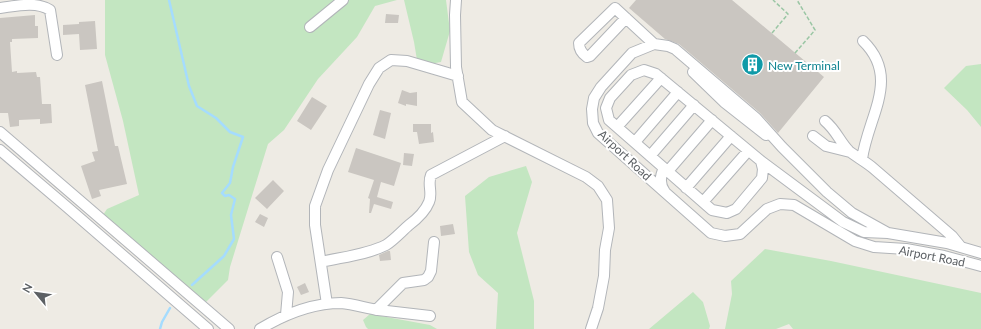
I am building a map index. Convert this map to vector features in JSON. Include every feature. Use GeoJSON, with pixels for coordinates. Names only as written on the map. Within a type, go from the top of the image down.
{"type":"FeatureCollection","features":[{"type":"Feature","properties":{"kind":"street"},"geometry":{"type":"LineString","coordinates":[[310,27],[343,0]]}},
{"type":"Feature","properties":{"kind":"street"},"geometry":{"type":"LineString","coordinates":[[456,0],[456,67],[462,102],[492,130],[586,177],[598,186],[607,200],[609,228],[605,250],[604,276],[598,308],[591,329]]}},
{"type":"Feature","properties":{"kind":"street"},"geometry":{"type":"LineString","coordinates":[[0,8],[33,5],[44,6],[50,10],[57,55]]}},
{"type":"Feature","properties":{"kind":"street"},"geometry":{"type":"LineString","coordinates":[[626,18],[590,56],[587,57],[583,54],[579,48],[579,43],[616,8],[654,44]]}},
{"type":"Feature","properties":{"kind":"street"},"geometry":{"type":"LineString","coordinates":[[862,159],[868,132],[881,91],[882,78],[880,65],[874,54],[863,41]]}},
{"type":"Feature","properties":{"kind":"street","name":"Airport Road"},"geometry":{"type":"LineString","coordinates":[[888,233],[852,212],[827,192],[782,147],[756,118],[675,49],[654,44],[632,54],[601,87],[594,98],[592,109],[593,123],[598,133],[711,233],[725,236],[740,234],[767,209],[780,204],[794,205],[855,241],[874,247],[906,249],[944,256],[981,266]]}},
{"type":"Feature","properties":{"kind":"street"},"geometry":{"type":"LineString","coordinates":[[327,304],[315,225],[315,206],[321,187],[369,84],[379,68],[391,60],[407,61],[458,76]]}},
{"type":"Feature","properties":{"kind":"street","name":"Airport Road"},"geometry":{"type":"LineString","coordinates":[[761,161],[763,169],[762,178],[736,209],[727,213],[712,210],[609,120],[606,108],[610,98],[631,75],[644,70],[656,74],[748,151],[844,222],[864,232],[888,233],[961,247],[981,253]]}},
{"type":"Feature","properties":{"kind":"street"},"geometry":{"type":"LineString","coordinates":[[617,127],[661,78]]}},
{"type":"Feature","properties":{"kind":"street"},"geometry":{"type":"LineString","coordinates":[[635,142],[678,92]]}},
{"type":"Feature","properties":{"kind":"street"},"geometry":{"type":"LineString","coordinates":[[630,162],[639,170],[647,169],[653,158],[694,105]]}},
{"type":"Feature","properties":{"kind":"street"},"geometry":{"type":"LineString","coordinates":[[675,201],[663,191],[660,182],[662,173],[712,120]]}},
{"type":"Feature","properties":{"kind":"street"},"geometry":{"type":"LineString","coordinates":[[825,121],[836,132],[850,152]]}},
{"type":"Feature","properties":{"kind":"street"},"geometry":{"type":"LineString","coordinates":[[0,132],[229,329]]}},
{"type":"Feature","properties":{"kind":"street"},"geometry":{"type":"LineString","coordinates":[[321,262],[371,251],[387,244],[419,217],[425,210],[430,201],[430,175],[505,136]]}},
{"type":"Feature","properties":{"kind":"street"},"geometry":{"type":"LineString","coordinates":[[686,188],[731,136]]}},
{"type":"Feature","properties":{"kind":"street"},"geometry":{"type":"LineString","coordinates":[[814,136],[826,146],[850,152],[862,159],[952,236],[961,247]]}},
{"type":"Feature","properties":{"kind":"street"},"geometry":{"type":"LineString","coordinates":[[0,150],[208,329]]}},
{"type":"Feature","properties":{"kind":"street"},"geometry":{"type":"LineString","coordinates":[[704,202],[748,151]]}},
{"type":"Feature","properties":{"kind":"street"},"geometry":{"type":"LineString","coordinates":[[376,310],[403,284],[424,280],[428,277],[431,271],[434,242]]}},
{"type":"Feature","properties":{"kind":"street"},"geometry":{"type":"LineString","coordinates":[[277,257],[288,292],[286,315]]}},
{"type":"Feature","properties":{"kind":"street"},"geometry":{"type":"LineString","coordinates":[[260,329],[286,315],[327,304],[343,303],[376,310],[430,316]]}},
{"type":"Feature","properties":{"kind":"path"},"geometry":{"type":"LineString","coordinates":[[772,33],[788,14],[773,0]]}},
{"type":"Feature","properties":{"kind":"path"},"geometry":{"type":"LineString","coordinates":[[795,53],[815,30],[797,0]]}},
{"type":"Feature","properties":{"kind":"green space"},"geometry":{"type":"Polygon","coordinates":[[[105,0],[397,0],[375,6],[357,37],[318,79],[284,130],[268,144],[230,267],[228,280],[205,303],[103,215],[107,209],[139,195],[123,121],[105,55],[105,0]]]}},
{"type":"Feature","properties":{"kind":"green space"},"geometry":{"type":"Polygon","coordinates":[[[404,0],[446,0],[450,31],[441,62],[418,66],[404,0]]]}},
{"type":"Feature","properties":{"kind":"green space"},"geometry":{"type":"Polygon","coordinates":[[[981,64],[981,127],[967,110],[944,88],[966,66],[981,64]]]}},
{"type":"Feature","properties":{"kind":"green space"},"geometry":{"type":"Polygon","coordinates":[[[526,166],[532,182],[517,233],[534,301],[534,329],[496,329],[498,293],[478,275],[469,252],[465,196],[489,177],[526,166]]]}},
{"type":"Feature","properties":{"kind":"green space"},"geometry":{"type":"Polygon","coordinates":[[[765,249],[831,261],[981,293],[981,329],[793,329],[789,324],[776,329],[725,329],[732,294],[731,281],[765,249]]]}},
{"type":"Feature","properties":{"kind":"green space"},"geometry":{"type":"Polygon","coordinates":[[[693,292],[703,302],[710,326],[709,329],[649,329],[693,292]]]}},
{"type":"Feature","properties":{"kind":"green space"},"geometry":{"type":"Polygon","coordinates":[[[370,314],[430,325],[437,329],[368,329],[363,320],[370,314]]]}},
{"type":"Feature","properties":{"kind":"building","name":"New Terminal"},"geometry":{"type":"Polygon","coordinates":[[[636,0],[732,0],[824,77],[778,133],[760,113],[679,44],[665,39],[629,8],[636,0]]]}},
{"type":"Feature","properties":{"kind":"building"},"geometry":{"type":"Polygon","coordinates":[[[386,14],[399,15],[398,23],[385,23],[386,14]]]}},
{"type":"Feature","properties":{"kind":"building"},"geometry":{"type":"Polygon","coordinates":[[[35,15],[35,26],[38,26],[38,38],[12,39],[12,42],[10,42],[12,72],[36,72],[37,77],[40,77],[42,104],[51,104],[52,123],[40,124],[40,119],[19,120],[19,126],[10,127],[8,113],[0,113],[0,18],[35,15]]]}},
{"type":"Feature","properties":{"kind":"building"},"geometry":{"type":"Polygon","coordinates":[[[95,21],[97,49],[80,50],[79,34],[63,35],[63,25],[95,21]]]}},
{"type":"Feature","properties":{"kind":"building"},"geometry":{"type":"Polygon","coordinates":[[[102,81],[115,146],[118,146],[127,184],[99,190],[101,196],[92,199],[81,166],[95,161],[92,152],[98,151],[85,85],[102,81]]]}},
{"type":"Feature","properties":{"kind":"building"},"geometry":{"type":"Polygon","coordinates":[[[402,90],[410,93],[417,92],[417,106],[406,104],[406,106],[398,103],[402,90]]]}},
{"type":"Feature","properties":{"kind":"building"},"geometry":{"type":"Polygon","coordinates":[[[312,97],[327,106],[311,130],[297,121],[312,97]]]}},
{"type":"Feature","properties":{"kind":"building"},"geometry":{"type":"Polygon","coordinates":[[[380,110],[391,113],[385,139],[373,135],[380,110]]]}},
{"type":"Feature","properties":{"kind":"building"},"geometry":{"type":"Polygon","coordinates":[[[413,124],[431,124],[431,133],[433,132],[434,142],[419,144],[417,132],[413,132],[413,124]]]}},
{"type":"Feature","properties":{"kind":"building"},"geometry":{"type":"Polygon","coordinates":[[[356,148],[401,163],[394,186],[381,182],[377,197],[393,202],[391,209],[374,204],[371,213],[369,213],[370,199],[368,198],[374,180],[348,172],[356,148]]]}},
{"type":"Feature","properties":{"kind":"building"},"geometry":{"type":"Polygon","coordinates":[[[404,153],[414,154],[412,166],[403,165],[404,153]]]}},
{"type":"Feature","properties":{"kind":"building"},"geometry":{"type":"Polygon","coordinates":[[[273,180],[284,191],[267,209],[255,198],[273,180]]]}},
{"type":"Feature","properties":{"kind":"building"},"geometry":{"type":"Polygon","coordinates":[[[260,214],[268,218],[264,227],[255,222],[260,214]]]}},
{"type":"Feature","properties":{"kind":"building"},"geometry":{"type":"Polygon","coordinates":[[[453,224],[455,234],[441,236],[440,226],[453,224]]]}},
{"type":"Feature","properties":{"kind":"building"},"geometry":{"type":"Polygon","coordinates":[[[390,251],[391,260],[380,261],[379,255],[390,251]]]}},
{"type":"Feature","properties":{"kind":"building"},"geometry":{"type":"Polygon","coordinates":[[[305,283],[309,292],[301,295],[297,287],[305,283]]]}},
{"type":"Feature","properties":{"kind":"waterway"},"geometry":{"type":"LineString","coordinates":[[169,0],[189,86],[197,106],[216,118],[230,132],[243,137],[233,167],[230,183],[222,193],[225,196],[229,195],[235,199],[231,215],[234,239],[224,256],[192,285]]}},
{"type":"Feature","properties":{"kind":"waterway"},"geometry":{"type":"LineString","coordinates":[[160,329],[162,322],[170,308]]}},
{"type":"Feature","properties":{"kind":"place","name":"New Terminal"},"geometry":{"type":"Point","coordinates":[753,65]}}]}
